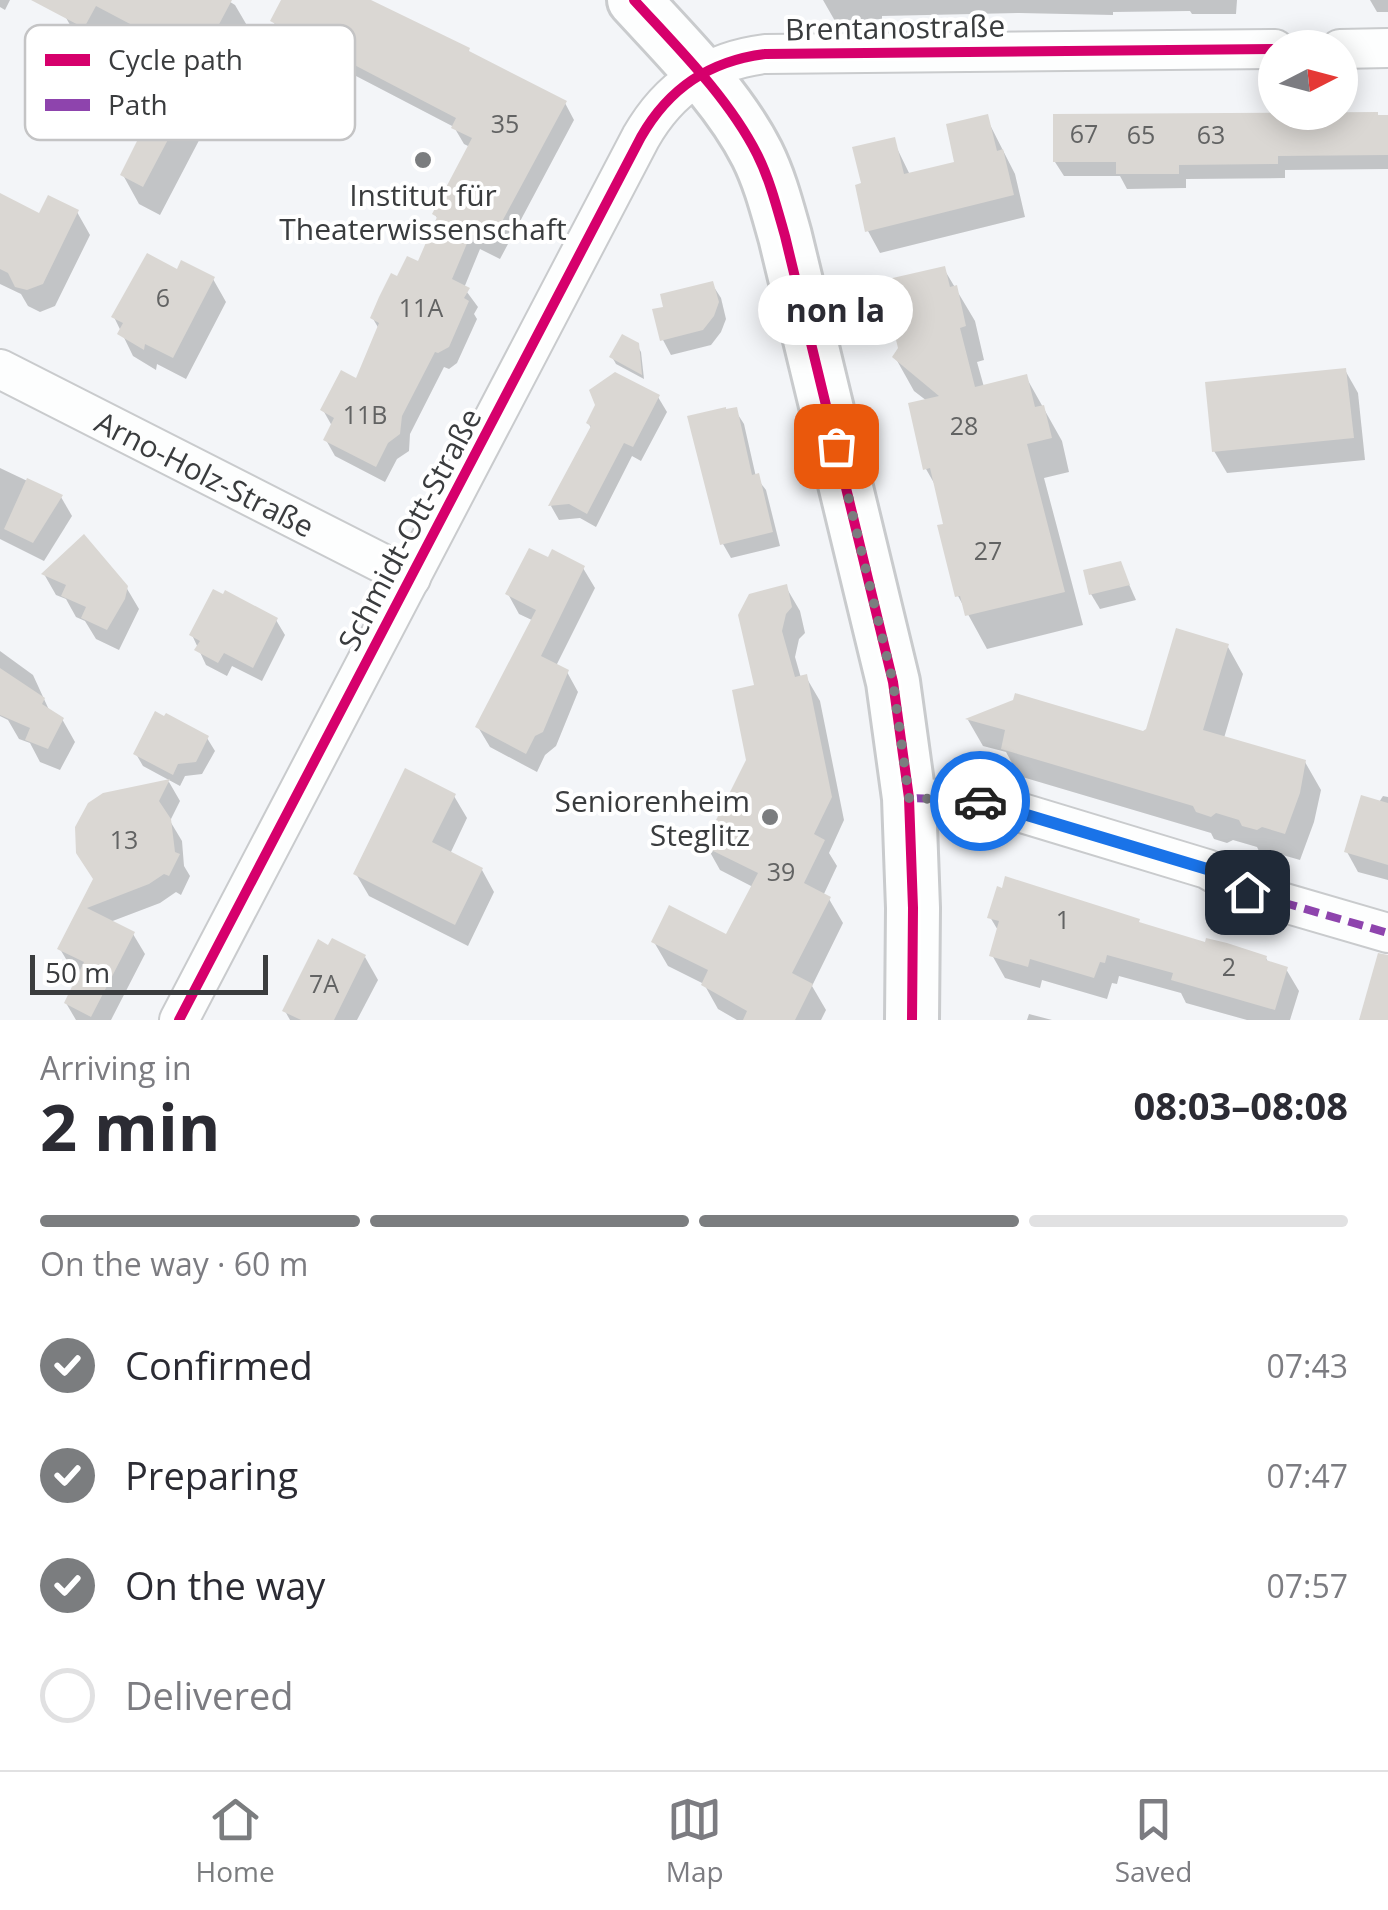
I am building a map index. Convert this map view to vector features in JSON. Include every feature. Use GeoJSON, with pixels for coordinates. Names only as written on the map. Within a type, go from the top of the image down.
{"type":"FeatureCollection","features":[{"type":"Feature","properties":{"kind":"main road"},"geometry":{"type":"LineString","coordinates":[[634,0],[698,73],[754,149],[774,200],[893,682],[909,798],[914,908],[912,1020]]}},
{"type":"Feature","properties":{"kind":"street"},"geometry":{"type":"LineString","coordinates":[[1358,49],[1388,48]]}},
{"type":"Feature","properties":{"kind":"street","name":"Brentanostraße"},"geometry":{"type":"LineString","coordinates":[[698,73],[724,62],[765,54],[1258,49]]}},
{"type":"Feature","properties":{"kind":"street","name":"Schmidt-Ott-Straße"},"geometry":{"type":"LineString","coordinates":[[179,1020],[650,122],[666,101],[698,73]]}},
{"type":"Feature","properties":{"kind":"street","name":"Arno-Holz-Straße"},"geometry":{"type":"LineString","coordinates":[[0,369],[411,578]]}},
{"type":"Feature","properties":{"kind":"street"},"geometry":{"type":"LineString","coordinates":[[909,798],[979,800],[1207,869],[1247,892],[1388,933]]}},
{"type":"Feature","properties":{"kind":"building"},"geometry":{"type":"Polygon","coordinates":[[[31,0],[232,0],[219,25],[132,25],[96,6],[86,25],[78,25],[31,0]]]}},
{"type":"Feature","properties":{"kind":"building"},"geometry":{"type":"Polygon","coordinates":[[[281,0],[371,0],[567,101],[490,244],[471,234],[452,279],[470,288],[464,298],[469,301],[449,347],[435,352],[402,416],[400,434],[388,443],[376,467],[323,440],[334,418],[320,410],[341,370],[356,378],[379,323],[370,318],[379,297],[391,273],[397,276],[407,256],[418,261],[437,217],[432,214],[472,138],[451,128],[456,118],[355,65],[355,25],[278,25],[270,21],[281,0]]]}},
{"type":"Feature","properties":{"kind":"building"},"geometry":{"type":"Polygon","coordinates":[[[1358,112],[1388,115],[1388,155],[1278,156],[1278,164],[1179,165],[1179,174],[1116,174],[1116,162],[1053,162],[1053,114],[1258,113],[1258,130],[1358,130],[1358,112]]]}},
{"type":"Feature","properties":{"kind":"building"},"geometry":{"type":"Polygon","coordinates":[[[988,114],[997,151],[1003,149],[1014,195],[865,232],[855,185],[861,183],[852,147],[895,137],[904,174],[954,162],[946,124],[988,114]]]}},
{"type":"Feature","properties":{"kind":"building"},"geometry":{"type":"Polygon","coordinates":[[[138,140],[168,140],[143,187],[120,175],[138,140]]]}},
{"type":"Feature","properties":{"kind":"building"},"geometry":{"type":"Polygon","coordinates":[[[0,193],[39,213],[48,195],[79,210],[43,284],[27,290],[15,287],[8,273],[0,269],[0,193]]]}},
{"type":"Feature","properties":{"kind":"building"},"geometry":{"type":"Polygon","coordinates":[[[147,253],[177,269],[181,260],[215,277],[173,358],[145,344],[144,350],[117,334],[123,323],[111,317],[147,253]]]}},
{"type":"Feature","properties":{"kind":"building"},"geometry":{"type":"Polygon","coordinates":[[[945,266],[950,287],[957,285],[966,326],[960,328],[975,387],[1027,374],[1035,407],[1044,405],[1052,438],[1027,444],[1065,592],[965,616],[960,596],[955,597],[937,525],[943,524],[930,468],[923,470],[908,403],[939,396],[892,357],[898,348],[886,299],[862,285],[945,266]]]}},
{"type":"Feature","properties":{"kind":"building"},"geometry":{"type":"Polygon","coordinates":[[[713,281],[719,302],[703,330],[660,341],[652,309],[663,307],[660,294],[713,281]]]}},
{"type":"Feature","properties":{"kind":"building"},"geometry":{"type":"Polygon","coordinates":[[[622,334],[639,343],[642,375],[609,357],[622,334]]]}},
{"type":"Feature","properties":{"kind":"building"},"geometry":{"type":"Polygon","coordinates":[[[1346,368],[1354,438],[1212,452],[1205,382],[1346,368]]]}},
{"type":"Feature","properties":{"kind":"building"},"geometry":{"type":"Polygon","coordinates":[[[615,372],[660,395],[633,447],[624,443],[587,514],[569,504],[548,506],[591,426],[586,423],[595,405],[589,390],[615,372]]]}},
{"type":"Feature","properties":{"kind":"building"},"geometry":{"type":"Polygon","coordinates":[[[737,407],[752,475],[759,473],[773,532],[720,545],[687,416],[737,407]]]}},
{"type":"Feature","properties":{"kind":"building"},"geometry":{"type":"Polygon","coordinates":[[[27,478],[63,495],[33,543],[4,529],[27,478]]]}},
{"type":"Feature","properties":{"kind":"building"},"geometry":{"type":"Polygon","coordinates":[[[84,534],[128,586],[107,630],[81,618],[86,607],[61,596],[66,585],[41,574],[84,534]]]}},
{"type":"Feature","properties":{"kind":"building"},"geometry":{"type":"Polygon","coordinates":[[[529,548],[548,557],[552,549],[585,566],[541,656],[569,670],[543,732],[535,736],[526,754],[475,727],[536,610],[505,594],[529,548]]]}},
{"type":"Feature","properties":{"kind":"building"},"geometry":{"type":"Polygon","coordinates":[[[1121,561],[1130,585],[1089,595],[1083,570],[1121,561]]]}},
{"type":"Feature","properties":{"kind":"building"},"geometry":{"type":"Polygon","coordinates":[[[787,584],[792,607],[782,631],[795,677],[807,674],[832,797],[814,834],[825,840],[804,883],[831,897],[792,973],[813,984],[795,1020],[743,1020],[747,1011],[701,985],[708,970],[651,942],[669,905],[726,934],[758,873],[703,846],[746,760],[732,690],[754,685],[738,615],[749,594],[787,584]]]}},
{"type":"Feature","properties":{"kind":"building"},"geometry":{"type":"Polygon","coordinates":[[[213,589],[223,594],[225,590],[278,618],[253,668],[224,653],[218,663],[194,650],[200,641],[189,635],[213,589]]]}},
{"type":"Feature","properties":{"kind":"building"},"geometry":{"type":"Polygon","coordinates":[[[1176,628],[1229,644],[1203,730],[1306,760],[1300,793],[1285,834],[1242,826],[1239,820],[1216,813],[1211,817],[1196,812],[1193,806],[1001,749],[1005,730],[965,719],[1013,700],[1015,693],[1143,731],[1176,628]]]}},
{"type":"Feature","properties":{"kind":"building"},"geometry":{"type":"Polygon","coordinates":[[[0,668],[45,698],[42,704],[64,718],[48,749],[25,740],[30,728],[0,715],[0,668]]]}},
{"type":"Feature","properties":{"kind":"building"},"geometry":{"type":"Polygon","coordinates":[[[155,711],[209,736],[196,762],[178,764],[173,775],[133,754],[155,711]]]}},
{"type":"Feature","properties":{"kind":"building"},"geometry":{"type":"Polygon","coordinates":[[[405,768],[456,794],[432,842],[483,868],[455,925],[353,874],[405,768]]]}},
{"type":"Feature","properties":{"kind":"building"},"geometry":{"type":"Polygon","coordinates":[[[170,779],[159,801],[171,819],[175,852],[180,854],[169,876],[164,874],[149,884],[87,908],[135,932],[91,1017],[64,1003],[84,962],[57,949],[93,879],[76,853],[75,827],[88,803],[103,793],[170,779]]]}},
{"type":"Feature","properties":{"kind":"building"},"geometry":{"type":"Polygon","coordinates":[[[1361,795],[1388,803],[1388,865],[1344,852],[1361,795]]]}},
{"type":"Feature","properties":{"kind":"building"},"geometry":{"type":"Polygon","coordinates":[[[1005,876],[1140,919],[1139,922],[1267,956],[1266,960],[1288,967],[1275,1010],[1171,980],[1173,973],[1107,955],[1094,978],[1030,959],[1028,967],[989,956],[999,921],[987,918],[997,886],[1002,888],[1005,876]]]}},
{"type":"Feature","properties":{"kind":"building"},"geometry":{"type":"Polygon","coordinates":[[[332,938],[366,955],[334,1020],[301,1020],[282,1011],[318,939],[328,945],[332,938]]]}},
{"type":"Feature","properties":{"kind":"building"},"geometry":{"type":"Polygon","coordinates":[[[1378,953],[1388,955],[1388,1020],[1359,1020],[1378,953]]]}},
{"type":"Feature","properties":{"kind":"marked path"},"geometry":{"type":"LineString","coordinates":[[909,798],[979,800],[1207,869],[1247,892],[1388,933]]}},
{"type":"Feature","properties":{"kind":"cycle path"},"geometry":{"type":"LineString","coordinates":[[634,0],[732,112],[766,174],[785,236],[893,682],[909,798],[912,1020]]}},
{"type":"Feature","properties":{"kind":"cycle path"},"geometry":{"type":"LineString","coordinates":[[179,1020],[641,137],[678,91],[709,70],[765,54],[1258,49]]}},
{"type":"Feature","properties":{"kind":"way so far"},"geometry":{"type":"LineString","coordinates":[[836,446],[893,682],[909,798],[980,801]]}},
{"type":"Feature","properties":{"kind":"place","name":"Institut für Theaterwissenschaft"},"geometry":{"type":"Point","coordinates":[423,160]}},
{"type":"Feature","properties":{"kind":"place","name":"non la"},"geometry":{"type":"Point","coordinates":[836,446]}},
{"type":"Feature","properties":{"kind":"place","name":"Seniorenheim Steglitz"},"geometry":{"type":"Point","coordinates":[770,817]}},
{"type":"Feature","properties":{"kind":"route"},"geometry":{"type":"LineString","coordinates":[[980,801],[1207,869],[1247,892]]}}]}
